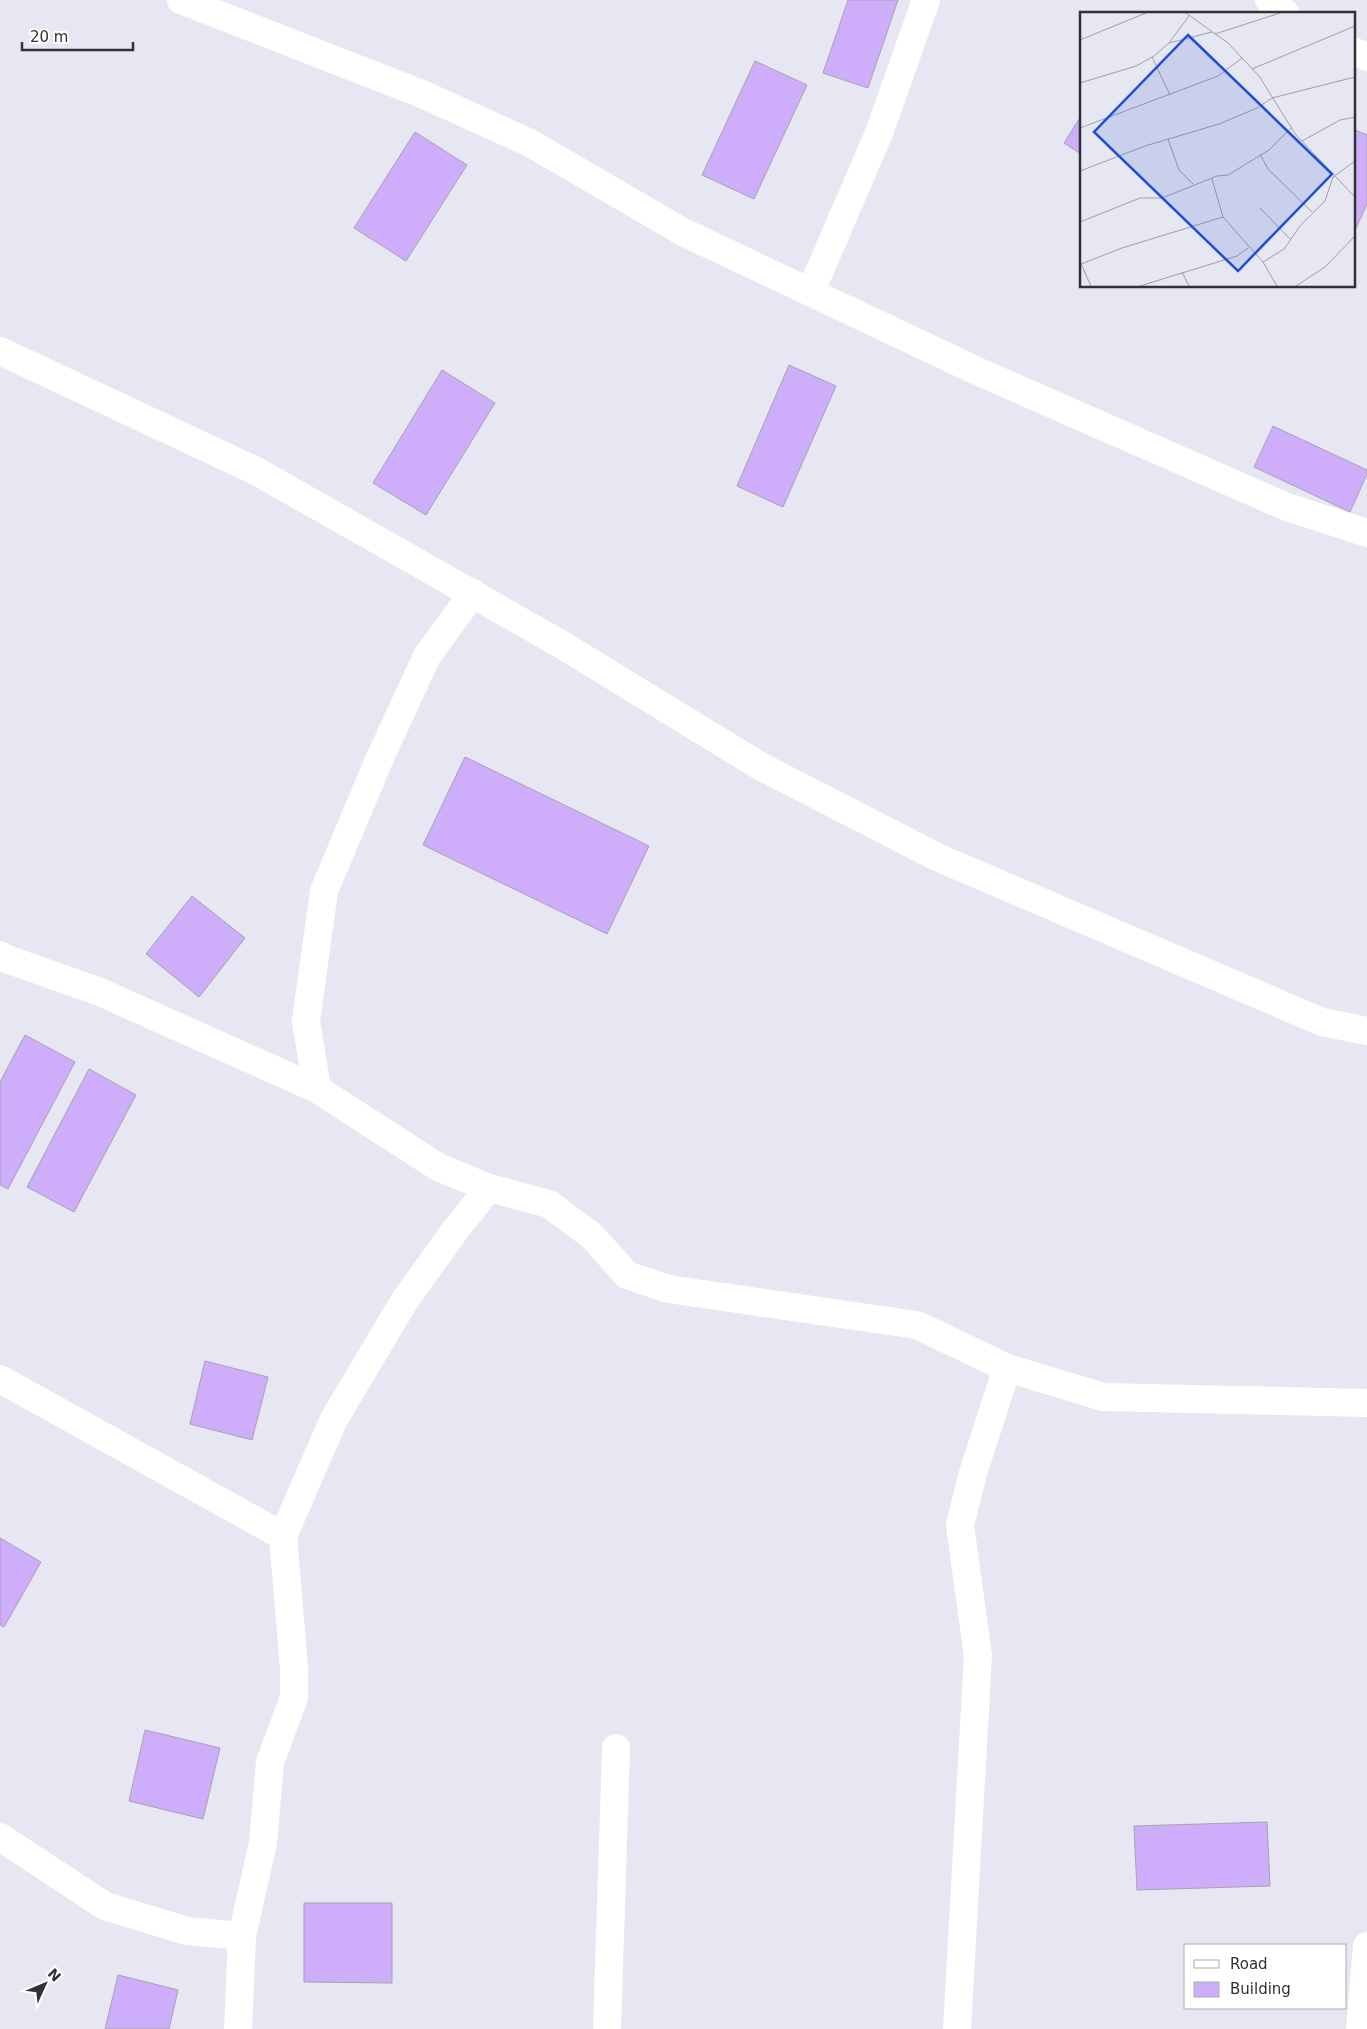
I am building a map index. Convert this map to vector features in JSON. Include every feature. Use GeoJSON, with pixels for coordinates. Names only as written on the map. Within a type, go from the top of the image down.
{"type":"FeatureCollection","features":[{"type":"Feature","properties":{"kind":"street"},"geometry":{"type":"LineString","coordinates":[[181,0],[422,94],[530,143],[683,232],[977,371],[1287,508],[1367,533]]}},
{"type":"Feature","properties":{"kind":"street"},"geometry":{"type":"LineString","coordinates":[[810,291],[879,133],[926,0]]}},
{"type":"Feature","properties":{"kind":"street"},"geometry":{"type":"LineString","coordinates":[[1269,0],[1284,12]]}},
{"type":"Feature","properties":{"kind":"street"},"geometry":{"type":"LineString","coordinates":[[1354,51],[1367,57]]}},
{"type":"Feature","properties":{"kind":"street"},"geometry":{"type":"LineString","coordinates":[[0,351],[256,471],[559,643],[760,766],[937,857],[1322,1022],[1367,1031]]}},
{"type":"Feature","properties":{"kind":"street"},"geometry":{"type":"LineString","coordinates":[[317,1089],[306,1021],[324,891],[379,760],[427,656],[473,593]]}},
{"type":"Feature","properties":{"kind":"street"},"geometry":{"type":"LineString","coordinates":[[0,955],[100,992],[317,1089],[438,1167],[489,1188],[549,1204],[592,1236],[627,1275],[668,1289],[917,1324],[1007,1368],[1103,1397],[1367,1403]]}},
{"type":"Feature","properties":{"kind":"street"},"geometry":{"type":"LineString","coordinates":[[238,2029],[242,1936],[263,1843],[270,1762],[294,1698],[294,1668],[283,1536],[339,1410],[405,1300],[456,1229],[489,1188]]}},
{"type":"Feature","properties":{"kind":"street"},"geometry":{"type":"LineString","coordinates":[[958,2029],[978,1656],[960,1525],[973,1473],[1007,1368]]}},
{"type":"Feature","properties":{"kind":"street"},"geometry":{"type":"LineString","coordinates":[[0,1379],[283,1536]]}},
{"type":"Feature","properties":{"kind":"street"},"geometry":{"type":"LineString","coordinates":[[607,2029],[616,1748]]}},
{"type":"Feature","properties":{"kind":"street"},"geometry":{"type":"LineString","coordinates":[[0,1837],[105,1906],[187,1930],[242,1936]]}},
{"type":"Feature","properties":{"kind":"street"},"geometry":{"type":"LineString","coordinates":[[1360,2029],[1367,1946]]}},
{"type":"Feature","properties":{"kind":"building"},"geometry":{"type":"Polygon","coordinates":[[[848,0],[898,0],[868,88],[823,73],[848,0]]]}},
{"type":"Feature","properties":{"kind":"building"},"geometry":{"type":"Polygon","coordinates":[[[755,61],[807,85],[754,199],[702,175],[755,61]]]}},
{"type":"Feature","properties":{"kind":"building"},"geometry":{"type":"Polygon","coordinates":[[[1080,118],[1080,153],[1064,143],[1080,118]]]}},
{"type":"Feature","properties":{"kind":"building"},"geometry":{"type":"Polygon","coordinates":[[[1354,129],[1367,135],[1367,204],[1354,233],[1354,129]]]}},
{"type":"Feature","properties":{"kind":"building"},"geometry":{"type":"Polygon","coordinates":[[[415,132],[467,165],[406,261],[354,228],[415,132]]]}},
{"type":"Feature","properties":{"kind":"building"},"geometry":{"type":"Polygon","coordinates":[[[789,365],[836,386],[783,507],[737,486],[789,365]]]}},
{"type":"Feature","properties":{"kind":"building"},"geometry":{"type":"Polygon","coordinates":[[[442,370],[495,403],[426,515],[373,483],[442,370]]]}},
{"type":"Feature","properties":{"kind":"building"},"geometry":{"type":"Polygon","coordinates":[[[1273,426],[1367,470],[1367,474],[1350,512],[1254,467],[1273,426]]]}},
{"type":"Feature","properties":{"kind":"building"},"geometry":{"type":"Polygon","coordinates":[[[465,757],[649,846],[607,934],[423,845],[465,757]]]}},
{"type":"Feature","properties":{"kind":"building"},"geometry":{"type":"Polygon","coordinates":[[[192,896],[245,938],[199,997],[146,954],[192,896]]]}},
{"type":"Feature","properties":{"kind":"building"},"geometry":{"type":"Polygon","coordinates":[[[25,1035],[75,1062],[8,1189],[0,1185],[0,1082],[25,1035]]]}},
{"type":"Feature","properties":{"kind":"building"},"geometry":{"type":"Polygon","coordinates":[[[89,1069],[136,1095],[74,1212],[27,1187],[89,1069]]]}},
{"type":"Feature","properties":{"kind":"building"},"geometry":{"type":"Polygon","coordinates":[[[205,1361],[268,1377],[252,1440],[190,1424],[205,1361]]]}},
{"type":"Feature","properties":{"kind":"building"},"geometry":{"type":"Polygon","coordinates":[[[0,1538],[41,1562],[4,1627],[0,1625],[0,1538]]]}},
{"type":"Feature","properties":{"kind":"building"},"geometry":{"type":"Polygon","coordinates":[[[145,1730],[220,1748],[203,1819],[129,1801],[145,1730]]]}},
{"type":"Feature","properties":{"kind":"building"},"geometry":{"type":"Polygon","coordinates":[[[1267,1822],[1270,1886],[1137,1890],[1134,1826],[1267,1822]]]}},
{"type":"Feature","properties":{"kind":"building"},"geometry":{"type":"Polygon","coordinates":[[[304,1903],[392,1903],[392,1983],[304,1982],[304,1903]]]}},
{"type":"Feature","properties":{"kind":"building"},"geometry":{"type":"Polygon","coordinates":[[[118,1975],[178,1990],[169,2029],[105,2029],[118,1975]]]}}]}
